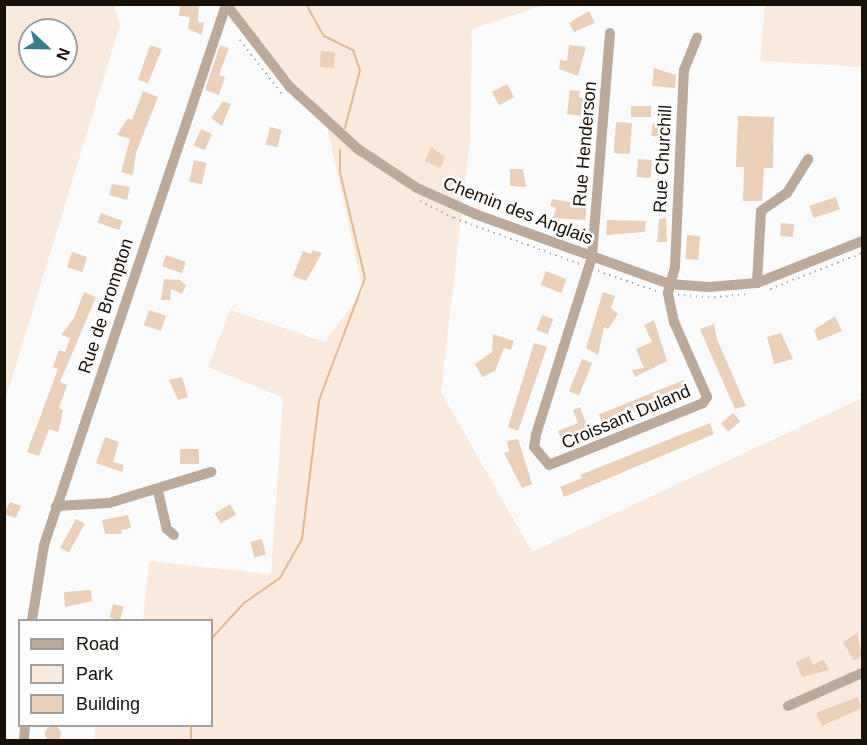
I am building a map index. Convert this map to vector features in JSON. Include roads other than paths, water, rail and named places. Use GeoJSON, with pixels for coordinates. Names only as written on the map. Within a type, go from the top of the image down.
{"type":"FeatureCollection","features":[{"type":"Feature","properties":{"kind":"street","name":"Chemin des Anglais"},"geometry":{"type":"LineString","coordinates":[[226,5],[290,87],[375,163],[441,199],[592,257],[666,289],[757,283],[862,242]]}},
{"type":"Feature","properties":{"kind":"street","name":"Rue de Brompton"},"geometry":{"type":"LineString","coordinates":[[32,619],[38,565],[226,5]]}},
{"type":"Feature","properties":{"kind":"street","name":"Rue Henderson"},"geometry":{"type":"LineString","coordinates":[[592,257],[610,33]]}},
{"type":"Feature","properties":{"kind":"street","name":"Rue Churchill"},"geometry":{"type":"LineString","coordinates":[[666,289],[675,266],[684,70],[697,38]]}},
{"type":"Feature","properties":{"kind":"street"},"geometry":{"type":"LineString","coordinates":[[757,283],[760,211],[788,193],[808,159]]}},
{"type":"Feature","properties":{"kind":"street","name":"Croissant Duland"},"geometry":{"type":"LineString","coordinates":[[592,257],[536,435],[534,447],[549,465],[703,403],[707,397],[674,322],[666,289]]}},
{"type":"Feature","properties":{"kind":"street"},"geometry":{"type":"LineString","coordinates":[[57,506],[109,503],[158,491],[211,472]]}},
{"type":"Feature","properties":{"kind":"street"},"geometry":{"type":"LineString","coordinates":[[158,491],[167,529],[174,535]]}},
{"type":"Feature","properties":{"kind":"street"},"geometry":{"type":"LineString","coordinates":[[788,706],[862,673]]}},
{"type":"Feature","properties":{"kind":"waterway"},"geometry":{"type":"LineString","coordinates":[[306,4],[324,36],[353,50],[360,70],[345,128]]}},
{"type":"Feature","properties":{"kind":"waterway"},"geometry":{"type":"LineString","coordinates":[[213,637],[244,603],[280,578],[302,539],[319,400],[365,278],[340,172],[340,150]]}},
{"type":"Feature","properties":{"kind":"waterway"},"geometry":{"type":"LineString","coordinates":[[191,727],[191,740]]}}]}
